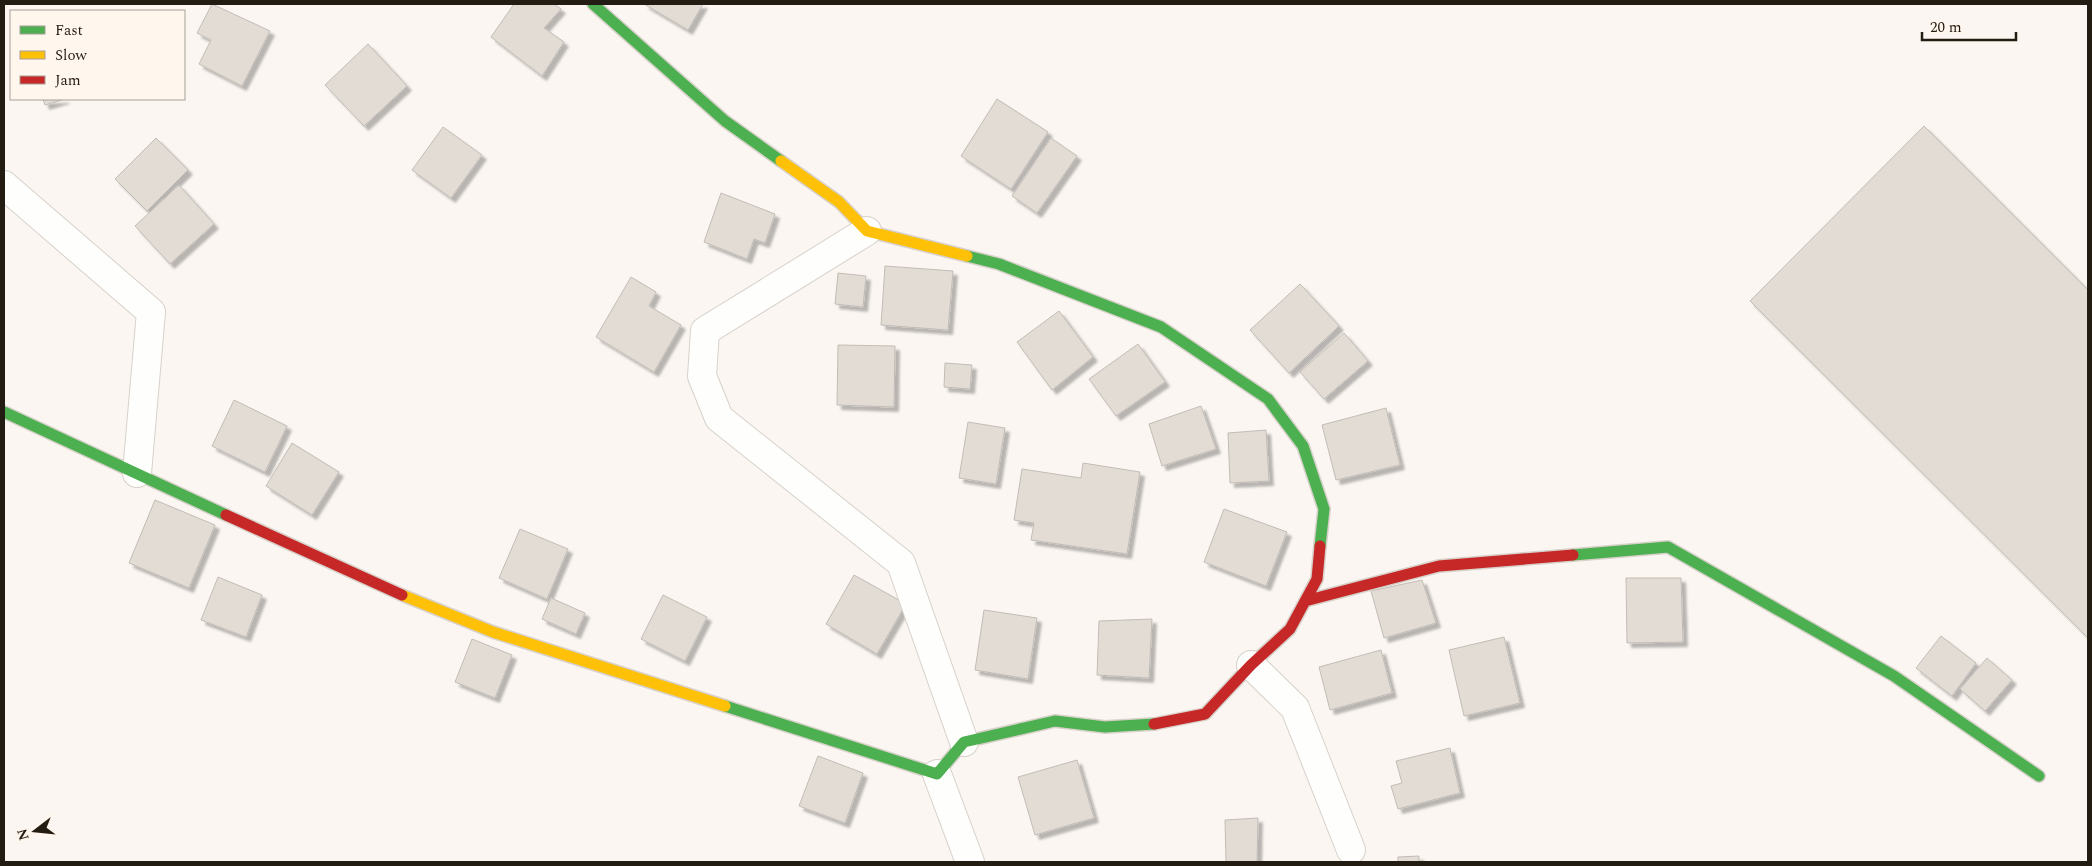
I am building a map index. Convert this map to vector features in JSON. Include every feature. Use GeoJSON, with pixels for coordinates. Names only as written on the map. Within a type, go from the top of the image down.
{"type":"FeatureCollection","features":[{"type":"Feature","properties":{"kind":"street"},"geometry":{"type":"LineString","coordinates":[[593,4],[724,122],[839,202],[867,231],[999,264],[1161,327],[1268,398],[1303,446],[1324,509],[1317,579],[1290,629],[1251,665],[1205,714],[1163,723],[1105,726],[1055,720],[964,742],[937,774]]}},
{"type":"Feature","properties":{"kind":"street"},"geometry":{"type":"LineString","coordinates":[[4,185],[151,312],[138,473]]}},
{"type":"Feature","properties":{"kind":"street"},"geometry":{"type":"LineString","coordinates":[[867,231],[705,331],[702,376],[719,418],[901,563],[964,742]]}},
{"type":"Feature","properties":{"kind":"street"},"geometry":{"type":"LineString","coordinates":[[4,412],[359,577],[493,632],[937,774]]}},
{"type":"Feature","properties":{"kind":"street"},"geometry":{"type":"LineString","coordinates":[[1305,601],[1439,566],[1668,547],[1894,676],[2039,776]]}},
{"type":"Feature","properties":{"kind":"street"},"geometry":{"type":"LineString","coordinates":[[1251,665],[1295,708],[1351,850]]}},
{"type":"Feature","properties":{"kind":"street"},"geometry":{"type":"LineString","coordinates":[[937,774],[970,862]]}},
{"type":"Feature","properties":{"kind":"building"},"geometry":{"type":"Polygon","coordinates":[[[212,4],[270,31],[242,86],[199,64],[211,40],[197,33],[212,4]]]}},
{"type":"Feature","properties":{"kind":"building"},"geometry":{"type":"Polygon","coordinates":[[[514,4],[554,4],[561,9],[544,28],[564,42],[542,76],[491,37],[514,4]]]}},
{"type":"Feature","properties":{"kind":"building"},"geometry":{"type":"Polygon","coordinates":[[[644,4],[703,4],[688,30],[644,4]]]}},
{"type":"Feature","properties":{"kind":"building"},"geometry":{"type":"Polygon","coordinates":[[[368,44],[407,86],[364,126],[325,85],[368,44]]]}},
{"type":"Feature","properties":{"kind":"building"},"geometry":{"type":"Polygon","coordinates":[[[997,99],[1048,132],[1011,189],[961,156],[997,99]]]}},
{"type":"Feature","properties":{"kind":"building"},"geometry":{"type":"Polygon","coordinates":[[[43,100],[62,100],[45,105],[43,100]]]}},
{"type":"Feature","properties":{"kind":"building"},"geometry":{"type":"Polygon","coordinates":[[[1924,126],[2088,290],[2088,638],[1750,301],[1924,126]]]}},
{"type":"Feature","properties":{"kind":"building"},"geometry":{"type":"Polygon","coordinates":[[[443,127],[482,155],[451,198],[412,170],[443,127]]]}},
{"type":"Feature","properties":{"kind":"building"},"geometry":{"type":"Polygon","coordinates":[[[156,138],[188,170],[147,211],[115,179],[156,138]]]}},
{"type":"Feature","properties":{"kind":"building"},"geometry":{"type":"Polygon","coordinates":[[[1051,138],[1077,156],[1037,213],[1012,196],[1051,138]]]}},
{"type":"Feature","properties":{"kind":"building"},"geometry":{"type":"Polygon","coordinates":[[[179,185],[214,224],[170,264],[135,226],[179,185]]]}},
{"type":"Feature","properties":{"kind":"building"},"geometry":{"type":"Polygon","coordinates":[[[721,193],[775,214],[765,243],[754,239],[747,259],[704,242],[721,193]]]}},
{"type":"Feature","properties":{"kind":"building"},"geometry":{"type":"Polygon","coordinates":[[[885,266],[953,271],[948,330],[881,325],[885,266]]]}},
{"type":"Feature","properties":{"kind":"building"},"geometry":{"type":"Polygon","coordinates":[[[838,273],[866,276],[863,307],[835,304],[838,273]]]}},
{"type":"Feature","properties":{"kind":"building"},"geometry":{"type":"Polygon","coordinates":[[[631,277],[656,292],[649,306],[681,325],[654,372],[596,337],[631,277]]]}},
{"type":"Feature","properties":{"kind":"building"},"geometry":{"type":"Polygon","coordinates":[[[1300,284],[1339,326],[1289,373],[1250,330],[1300,284]]]}},
{"type":"Feature","properties":{"kind":"building"},"geometry":{"type":"Polygon","coordinates":[[[1059,311],[1093,357],[1052,390],[1017,342],[1059,311]]]}},
{"type":"Feature","properties":{"kind":"building"},"geometry":{"type":"Polygon","coordinates":[[[1344,333],[1368,361],[1324,399],[1300,372],[1344,333]]]}},
{"type":"Feature","properties":{"kind":"building"},"geometry":{"type":"Polygon","coordinates":[[[1138,344],[1165,382],[1116,416],[1089,379],[1138,344]]]}},
{"type":"Feature","properties":{"kind":"building"},"geometry":{"type":"Polygon","coordinates":[[[838,345],[895,346],[894,407],[837,405],[838,345]]]}},
{"type":"Feature","properties":{"kind":"building"},"geometry":{"type":"Polygon","coordinates":[[[945,363],[972,365],[970,389],[944,387],[945,363]]]}},
{"type":"Feature","properties":{"kind":"building"},"geometry":{"type":"Polygon","coordinates":[[[234,400],[287,426],[265,472],[212,446],[234,400]]]}},
{"type":"Feature","properties":{"kind":"building"},"geometry":{"type":"Polygon","coordinates":[[[1201,406],[1216,449],[1162,466],[1149,424],[1201,406]]]}},
{"type":"Feature","properties":{"kind":"building"},"geometry":{"type":"Polygon","coordinates":[[[1386,408],[1400,465],[1336,480],[1322,425],[1386,408]]]}},
{"type":"Feature","properties":{"kind":"building"},"geometry":{"type":"Polygon","coordinates":[[[968,422],[1005,428],[996,484],[959,478],[968,422]]]}},
{"type":"Feature","properties":{"kind":"building"},"geometry":{"type":"Polygon","coordinates":[[[1266,430],[1269,481],[1230,483],[1228,433],[1266,430]]]}},
{"type":"Feature","properties":{"kind":"building"},"geometry":{"type":"Polygon","coordinates":[[[292,443],[339,472],[312,515],[266,486],[292,443]]]}},
{"type":"Feature","properties":{"kind":"building"},"geometry":{"type":"Polygon","coordinates":[[[1083,463],[1140,472],[1127,554],[1031,540],[1034,523],[1014,520],[1022,469],[1081,478],[1083,463]]]}},
{"type":"Feature","properties":{"kind":"building"},"geometry":{"type":"Polygon","coordinates":[[[155,500],[215,525],[189,588],[129,563],[155,500]]]}},
{"type":"Feature","properties":{"kind":"building"},"geometry":{"type":"Polygon","coordinates":[[[1224,509],[1287,532],[1266,586],[1204,562],[1224,509]]]}},
{"type":"Feature","properties":{"kind":"building"},"geometry":{"type":"Polygon","coordinates":[[[520,529],[568,549],[547,599],[499,578],[520,529]]]}},
{"type":"Feature","properties":{"kind":"building"},"geometry":{"type":"Polygon","coordinates":[[[854,575],[906,604],[877,654],[826,624],[854,575]]]}},
{"type":"Feature","properties":{"kind":"building"},"geometry":{"type":"Polygon","coordinates":[[[218,577],[262,595],[246,637],[201,620],[218,577]]]}},
{"type":"Feature","properties":{"kind":"building"},"geometry":{"type":"Polygon","coordinates":[[[1626,578],[1681,578],[1683,642],[1627,643],[1626,578]]]}},
{"type":"Feature","properties":{"kind":"building"},"geometry":{"type":"Polygon","coordinates":[[[1422,580],[1436,623],[1384,638],[1371,591],[1422,580]]]}},
{"type":"Feature","properties":{"kind":"building"},"geometry":{"type":"Polygon","coordinates":[[[663,595],[707,617],[685,661],[641,639],[663,595]]]}},
{"type":"Feature","properties":{"kind":"building"},"geometry":{"type":"Polygon","coordinates":[[[551,598],[585,613],[576,634],[542,619],[551,598]]]}},
{"type":"Feature","properties":{"kind":"building"},"geometry":{"type":"Polygon","coordinates":[[[984,610],[1037,618],[1028,679],[975,670],[984,610]]]}},
{"type":"Feature","properties":{"kind":"building"},"geometry":{"type":"Polygon","coordinates":[[[1152,619],[1149,678],[1097,675],[1099,621],[1152,619]]]}},
{"type":"Feature","properties":{"kind":"building"},"geometry":{"type":"Polygon","coordinates":[[[1941,636],[1976,663],[1952,696],[1916,668],[1941,636]]]}},
{"type":"Feature","properties":{"kind":"building"},"geometry":{"type":"Polygon","coordinates":[[[1504,637],[1520,703],[1464,716],[1449,650],[1504,637]]]}},
{"type":"Feature","properties":{"kind":"building"},"geometry":{"type":"Polygon","coordinates":[[[472,639],[512,655],[495,698],[455,682],[472,639]]]}},
{"type":"Feature","properties":{"kind":"building"},"geometry":{"type":"Polygon","coordinates":[[[1381,650],[1392,693],[1330,710],[1319,667],[1381,650]]]}},
{"type":"Feature","properties":{"kind":"building"},"geometry":{"type":"Polygon","coordinates":[[[1987,658],[2012,680],[1985,711],[1960,689],[1987,658]]]}},
{"type":"Feature","properties":{"kind":"building"},"geometry":{"type":"Polygon","coordinates":[[[1450,748],[1460,793],[1398,809],[1391,786],[1402,783],[1396,761],[1450,748]]]}},
{"type":"Feature","properties":{"kind":"building"},"geometry":{"type":"Polygon","coordinates":[[[818,756],[863,773],[845,823],[799,806],[818,756]]]}},
{"type":"Feature","properties":{"kind":"building"},"geometry":{"type":"Polygon","coordinates":[[[1077,760],[1094,818],[1035,835],[1018,777],[1077,760]]]}},
{"type":"Feature","properties":{"kind":"building"},"geometry":{"type":"Polygon","coordinates":[[[1258,818],[1257,862],[1226,862],[1225,820],[1258,818]]]}},
{"type":"Feature","properties":{"kind":"building"},"geometry":{"type":"Polygon","coordinates":[[[1419,856],[1419,862],[1398,862],[1398,857],[1419,856]]]}},
{"type":"Feature","properties":{"kind":"traffic: fast"},"geometry":{"type":"LineString","coordinates":[[593,4],[725,121],[781,161]]}},
{"type":"Feature","properties":{"kind":"traffic: fast"},"geometry":{"type":"LineString","coordinates":[[967,256],[999,264],[1161,327],[1268,399],[1303,446],[1324,509],[1320,546]]}},
{"type":"Feature","properties":{"kind":"traffic: fast"},"geometry":{"type":"LineString","coordinates":[[4,412],[226,515]]}},
{"type":"Feature","properties":{"kind":"traffic: fast"},"geometry":{"type":"LineString","coordinates":[[1573,555],[1668,547],[1894,676],[2039,776]]}},
{"type":"Feature","properties":{"kind":"traffic: fast"},"geometry":{"type":"LineString","coordinates":[[725,706],[937,774],[964,742],[1055,721],[1105,727],[1154,724]]}},
{"type":"Feature","properties":{"kind":"traffic: slow"},"geometry":{"type":"LineString","coordinates":[[781,161],[839,202],[867,231],[967,256]]}},
{"type":"Feature","properties":{"kind":"traffic: slow"},"geometry":{"type":"LineString","coordinates":[[402,595],[493,632],[725,706]]}},
{"type":"Feature","properties":{"kind":"traffic: jam"},"geometry":{"type":"LineString","coordinates":[[226,515],[402,595]]}},
{"type":"Feature","properties":{"kind":"traffic: jam"},"geometry":{"type":"LineString","coordinates":[[1154,724],[1205,714],[1251,665],[1290,629],[1317,579],[1320,546]]}},
{"type":"Feature","properties":{"kind":"traffic: jam"},"geometry":{"type":"LineString","coordinates":[[1305,601],[1439,566],[1573,555]]}}]}
